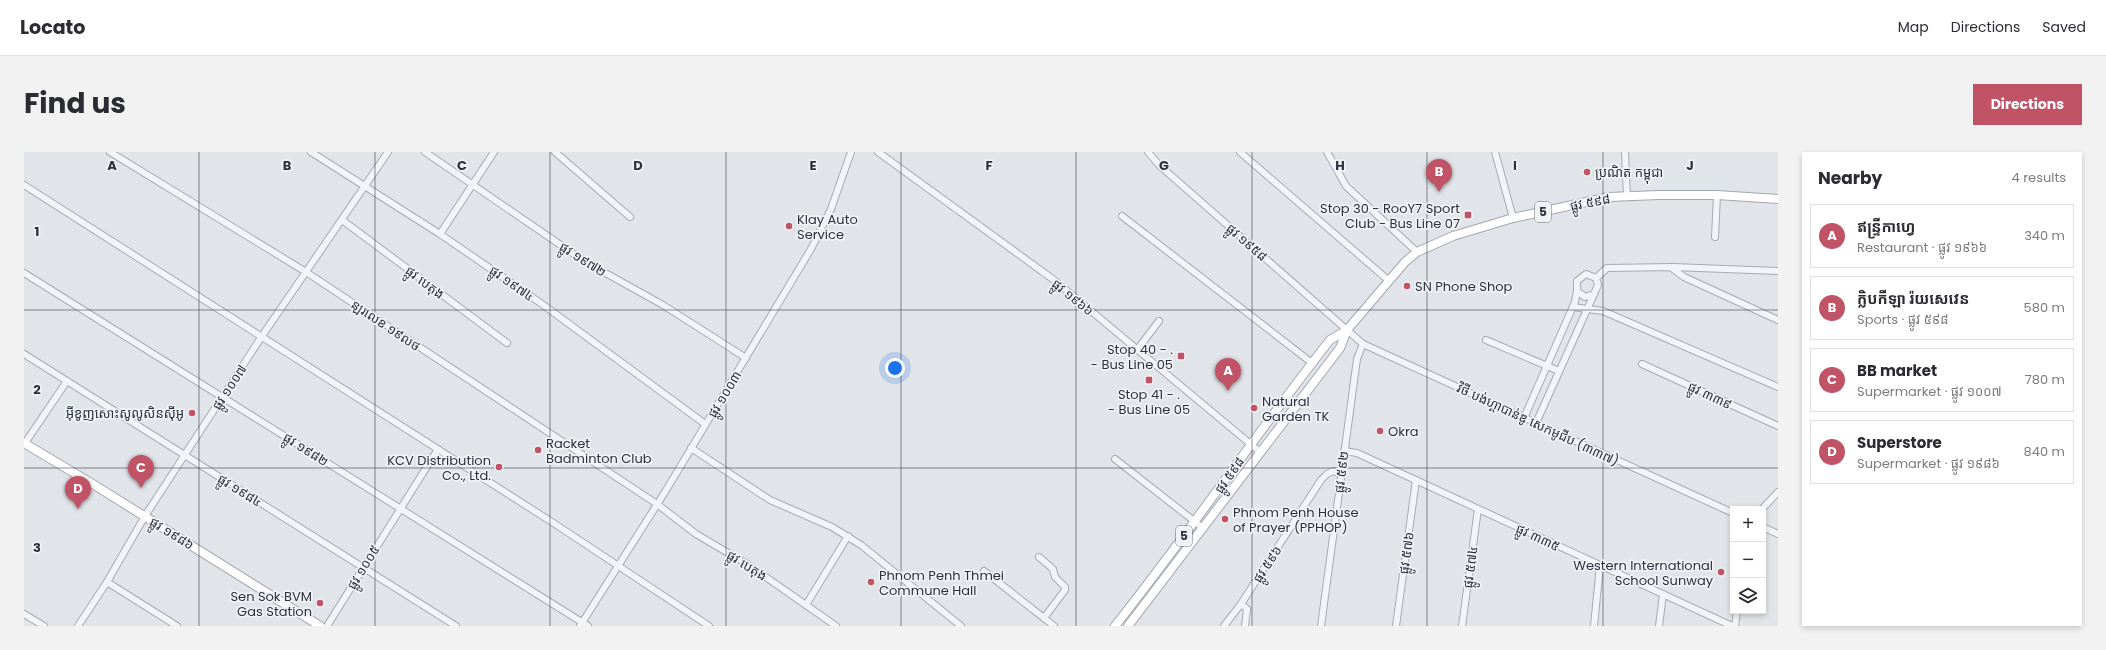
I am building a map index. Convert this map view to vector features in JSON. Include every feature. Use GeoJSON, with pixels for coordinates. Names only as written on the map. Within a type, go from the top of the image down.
{"type":"FeatureCollection","features":[{"type":"Feature","properties":{"kind":"main road","name":"ផ្លូវ ៥៩៨"},"geometry":{"type":"LineString","coordinates":[[1128,626],[1340,348],[1347,330],[1388,280],[1417,252],[1453,236],[1514,218],[1609,198],[1627,196],[1716,195],[1778,199]]}},
{"type":"Feature","properties":{"kind":"main road","name":"ផ្លូវ ៥៩៨"},"geometry":{"type":"LineString","coordinates":[[1114,626],[1196,522],[1251,444],[1330,340],[1347,330]]}},
{"type":"Feature","properties":{"kind":"main road","name":"ផ្លូវ ១៩៨៦"},"geometry":{"type":"LineString","coordinates":[[25,443],[145,516],[320,626]]}},
{"type":"Feature","properties":{"kind":"street","name":"ន្ឡរលេខ ១៩លថ"},"geometry":{"type":"LineString","coordinates":[[110,152],[306,272],[657,504]]}},
{"type":"Feature","properties":{"kind":"street","name":"ផ្លូវ ១៩៧៤"},"geometry":{"type":"LineString","coordinates":[[311,152],[440,234],[569,323],[705,424]]}},
{"type":"Feature","properties":{"kind":"street","name":"ផ្លូវ ១០០៧"},"geometry":{"type":"LineString","coordinates":[[78,626],[145,516],[222,397],[388,152]]}},
{"type":"Feature","properties":{"kind":"street","name":"ផ្លូវ ១៩៧២"},"geometry":{"type":"LineString","coordinates":[[425,152],[584,261],[663,305],[746,358]]}},
{"type":"Feature","properties":{"kind":"street"},"geometry":{"type":"LineString","coordinates":[[440,234],[494,152]]}},
{"type":"Feature","properties":{"kind":"street"},"geometry":{"type":"LineString","coordinates":[[555,152],[630,217]]}},
{"type":"Feature","properties":{"kind":"street","name":"ផ្លូវ ១០០៣"},"geometry":{"type":"LineString","coordinates":[[583,625],[811,249],[831,209],[851,152]]}},
{"type":"Feature","properties":{"kind":"street","name":"ផ្លូវ ១៩៦៦"},"geometry":{"type":"LineString","coordinates":[[878,152],[1054,280],[1260,452]]}},
{"type":"Feature","properties":{"kind":"street","name":"ផ្លូវ ១៩៥៨"},"geometry":{"type":"LineString","coordinates":[[1148,152],[1159,164],[1347,330]]}},
{"type":"Feature","properties":{"kind":"street"},"geometry":{"type":"LineString","coordinates":[[1240,152],[1388,280]]}},
{"type":"Feature","properties":{"kind":"street"},"geometry":{"type":"LineString","coordinates":[[1327,152],[1346,186],[1417,252]]}},
{"type":"Feature","properties":{"kind":"street"},"geometry":{"type":"LineString","coordinates":[[1495,152],[1514,218]]}},
{"type":"Feature","properties":{"kind":"street"},"geometry":{"type":"LineString","coordinates":[[1626,152],[1627,196]]}},
{"type":"Feature","properties":{"kind":"street"},"geometry":{"type":"LineString","coordinates":[[24,185],[438,448],[619,565],[709,626]]}},
{"type":"Feature","properties":{"kind":"street"},"geometry":{"type":"LineString","coordinates":[[1715,237],[1716,195]]}},
{"type":"Feature","properties":{"kind":"street"},"geometry":{"type":"LineString","coordinates":[[1122,216],[1312,363]]}},
{"type":"Feature","properties":{"kind":"street","name":"ផ្លូវ បេតុង"},"geometry":{"type":"LineString","coordinates":[[342,220],[507,343]]}},
{"type":"Feature","properties":{"kind":"street"},"geometry":{"type":"LineString","coordinates":[[1596,278],[1607,268],[1672,267],[1778,272]]}},
{"type":"Feature","properties":{"kind":"street"},"geometry":{"type":"LineString","coordinates":[[1672,267],[1684,277],[1778,320]]}},
{"type":"Feature","properties":{"kind":"street","name":"ផ្លូវ ១៩៨២"},"geometry":{"type":"LineString","coordinates":[[24,273],[400,508],[583,625]]}},
{"type":"Feature","properties":{"kind":"street"},"geometry":{"type":"LineString","coordinates":[[1524,418],[1573,307],[1577,291],[1577,281],[1582,275],[1589,274],[1596,278],[1598,285],[1536,423]]}},
{"type":"Feature","properties":{"kind":"street"},"geometry":{"type":"LineString","coordinates":[[1577,291],[1585,297],[1594,294]]}},
{"type":"Feature","properties":{"kind":"street"},"geometry":{"type":"LineString","coordinates":[[1573,307],[1603,310],[1778,387]]}},
{"type":"Feature","properties":{"kind":"street"},"geometry":{"type":"LineString","coordinates":[[1137,350],[1159,321]]}},
{"type":"Feature","properties":{"kind":"street","name":"វិថី បង់ហ្គាបាន់ឌូ សេកមូជីប (៣៣៧)"},"geometry":{"type":"LineString","coordinates":[[1347,330],[1363,344],[1730,512]]}},
{"type":"Feature","properties":{"kind":"street"},"geometry":{"type":"LineString","coordinates":[[1486,340],[1559,371]]}},
{"type":"Feature","properties":{"kind":"street","name":"ផ្លូវ ៥៩២"},"geometry":{"type":"LineString","coordinates":[[1321,626],[1357,359],[1363,344]]}},
{"type":"Feature","properties":{"kind":"street","name":"ផ្លូវ ១៩៨៤"},"geometry":{"type":"LineString","coordinates":[[24,354],[456,626]]}},
{"type":"Feature","properties":{"kind":"street","name":"ផ្លូវ ៣៣៩"},"geometry":{"type":"LineString","coordinates":[[1642,364],[1778,426]]}},
{"type":"Feature","properties":{"kind":"street"},"geometry":{"type":"LineString","coordinates":[[25,443],[67,381]]}},
{"type":"Feature","properties":{"kind":"street","name":"ផ្លូវ ១០០៥"},"geometry":{"type":"LineString","coordinates":[[327,626],[438,448]]}},
{"type":"Feature","properties":{"kind":"street"},"geometry":{"type":"LineString","coordinates":[[691,448],[770,500],[848,536],[874,555],[960,626]]}},
{"type":"Feature","properties":{"kind":"street","name":"ផ្លូវ ៣៣៥"},"geometry":{"type":"LineString","coordinates":[[1344,451],[1357,453],[1732,626]]}},
{"type":"Feature","properties":{"kind":"street"},"geometry":{"type":"LineString","coordinates":[[1115,459],[1203,528]]}},
{"type":"Feature","properties":{"kind":"street","name":"ផ្លូវ ៥៩៦"},"geometry":{"type":"LineString","coordinates":[[1224,626],[1241,604],[1321,480],[1333,471],[1341,474]]}},
{"type":"Feature","properties":{"kind":"street","name":"ផ្លូវ ៥៧៦"},"geometry":{"type":"LineString","coordinates":[[1396,626],[1416,480]]}},
{"type":"Feature","properties":{"kind":"street"},"geometry":{"type":"LineString","coordinates":[[1765,506],[1778,492]]}},
{"type":"Feature","properties":{"kind":"street","name":"ផ្លូវ បេតុង"},"geometry":{"type":"LineString","coordinates":[[657,504],[696,534],[747,564],[836,626]]}},
{"type":"Feature","properties":{"kind":"street","name":"ផ្លូវ ៥៧៤"},"geometry":{"type":"LineString","coordinates":[[1462,626],[1478,509]]}},
{"type":"Feature","properties":{"kind":"street"},"geometry":{"type":"LineString","coordinates":[[1766,528],[1778,534]]}},
{"type":"Feature","properties":{"kind":"street"},"geometry":{"type":"LineString","coordinates":[[806,605],[848,536]]}},
{"type":"Feature","properties":{"kind":"street"},"geometry":{"type":"LineString","coordinates":[[1039,557],[1053,569],[1055,577],[1065,587],[1065,590],[1044,618]]}},
{"type":"Feature","properties":{"kind":"street"},"geometry":{"type":"LineString","coordinates":[[1594,626],[1600,565]]}},
{"type":"Feature","properties":{"kind":"street"},"geometry":{"type":"LineString","coordinates":[[984,571],[1054,626]]}},
{"type":"Feature","properties":{"kind":"street"},"geometry":{"type":"LineString","coordinates":[[106,582],[177,626]]}},
{"type":"Feature","properties":{"kind":"street"},"geometry":{"type":"LineString","coordinates":[[1659,626],[1663,594]]}},
{"type":"Feature","properties":{"kind":"street"},"geometry":{"type":"LineString","coordinates":[[1241,604],[1247,609],[1245,626]]}},
{"type":"Feature","properties":{"kind":"street"},"geometry":{"type":"LineString","coordinates":[[24,614],[44,626]]}},
{"type":"Feature","properties":{"kind":"street"},"geometry":{"type":"LineString","coordinates":[[1735,626],[1737,614]]}},
{"type":"Feature","properties":{"kind":"place","name":"ប្រណិត កម្ពុជា"},"geometry":{"type":"Point","coordinates":[1587,172]}},
{"type":"Feature","properties":{"kind":"place","name":"ក្លិបកីឡា រ៉យសេវេន"},"geometry":{"type":"Point","coordinates":[1439,192]}},
{"type":"Feature","properties":{"kind":"place","name":"Stop 30 - RooY7 Sport Club - Bus Line 07"},"geometry":{"type":"Point","coordinates":[1468,215]}},
{"type":"Feature","properties":{"kind":"place","name":"Klay Auto Service"},"geometry":{"type":"Point","coordinates":[789,226]}},
{"type":"Feature","properties":{"kind":"place","name":"SN Phone Shop"},"geometry":{"type":"Point","coordinates":[1407,286]}},
{"type":"Feature","properties":{"kind":"place","name":"Stop 40 - . - Bus Line 05"},"geometry":{"type":"Point","coordinates":[1181,356]}},
{"type":"Feature","properties":{"kind":"place","name":"Stop 41 - . - Bus Line 05"},"geometry":{"type":"Point","coordinates":[1149,380]}},
{"type":"Feature","properties":{"kind":"place","name":"ឥន្ទ្រីកាហ្វេ"},"geometry":{"type":"Point","coordinates":[1228,391]}},
{"type":"Feature","properties":{"kind":"place","name":"Natural Garden TK"},"geometry":{"type":"Point","coordinates":[1254,408]}},
{"type":"Feature","properties":{"kind":"place","name":"អ៊ីខូញសោះសូលូសិនស៊ីអូ"},"geometry":{"type":"Point","coordinates":[192,413]}},
{"type":"Feature","properties":{"kind":"place","name":"Okra"},"geometry":{"type":"Point","coordinates":[1380,431]}},
{"type":"Feature","properties":{"kind":"place","name":"Racket Badminton Club"},"geometry":{"type":"Point","coordinates":[538,450]}},
{"type":"Feature","properties":{"kind":"place","name":"KCV Distribution Co., Ltd."},"geometry":{"type":"Point","coordinates":[499,467]}},
{"type":"Feature","properties":{"kind":"place","name":"BB market"},"geometry":{"type":"Point","coordinates":[141,488]}},
{"type":"Feature","properties":{"kind":"place","name":"Superstore"},"geometry":{"type":"Point","coordinates":[78,509]}},
{"type":"Feature","properties":{"kind":"place","name":"Phnom Penh House of Prayer (PPHOP)"},"geometry":{"type":"Point","coordinates":[1225,519]}},
{"type":"Feature","properties":{"kind":"place","name":"Western International School Sunway"},"geometry":{"type":"Point","coordinates":[1721,572]}},
{"type":"Feature","properties":{"kind":"place","name":"Phnom Penh Thmei Commune Hall"},"geometry":{"type":"Point","coordinates":[871,582]}},
{"type":"Feature","properties":{"kind":"place","name":"Sen Sok BVM Gas Station"},"geometry":{"type":"Point","coordinates":[320,603]}}]}
